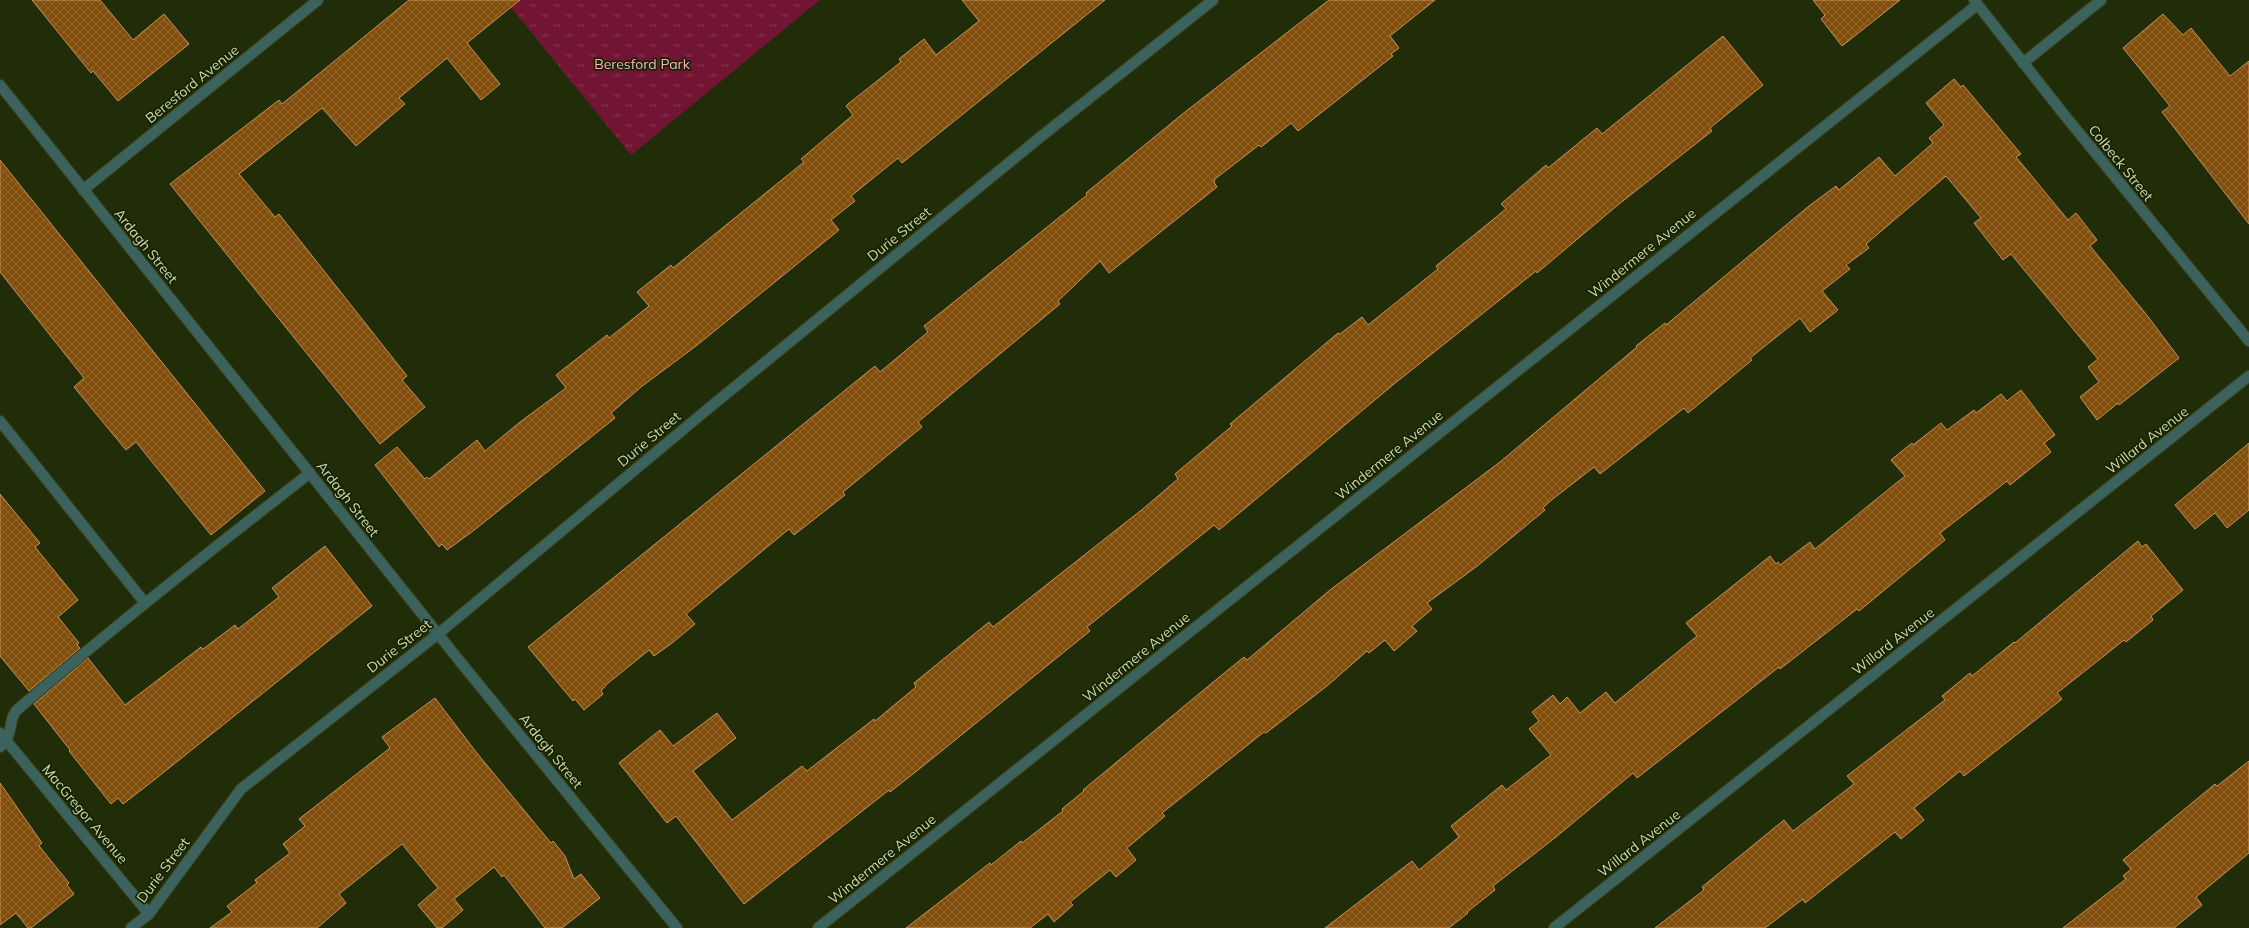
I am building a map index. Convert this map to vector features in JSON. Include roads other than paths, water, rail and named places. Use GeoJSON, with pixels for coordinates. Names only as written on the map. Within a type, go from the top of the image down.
{"type":"FeatureCollection","features":[{"type":"Feature","properties":{"kind":"street","name":"Beresford Avenue"},"geometry":{"type":"LineString","coordinates":[[83,190],[318,0]]}},
{"type":"Feature","properties":{"kind":"street","name":"Durie Street"},"geometry":{"type":"LineString","coordinates":[[131,928],[148,914],[242,789],[438,634],[727,393],[1032,144],[1213,0]]}},
{"type":"Feature","properties":{"kind":"street"},"geometry":{"type":"LineString","coordinates":[[2023,63],[2101,0]]}},
{"type":"Feature","properties":{"kind":"street","name":"Colbeck Street"},"geometry":{"type":"LineString","coordinates":[[1976,2],[2023,63],[2249,341]]}},
{"type":"Feature","properties":{"kind":"street","name":"Windermere Avenue"},"geometry":{"type":"LineString","coordinates":[[818,928],[1976,2]]}},
{"type":"Feature","properties":{"kind":"street","name":"Ardagh Street"},"geometry":{"type":"LineString","coordinates":[[0,85],[438,634],[677,928]]}},
{"type":"Feature","properties":{"kind":"street","name":"Willard Avenue"},"geometry":{"type":"LineString","coordinates":[[1554,928],[2249,376]]}},
{"type":"Feature","properties":{"kind":"street"},"geometry":{"type":"LineString","coordinates":[[0,421],[145,603]]}},
{"type":"Feature","properties":{"kind":"street"},"geometry":{"type":"LineString","coordinates":[[3,744],[15,712],[145,603],[310,473]]}},
{"type":"Feature","properties":{"kind":"street","name":"MacGregor Avenue"},"geometry":{"type":"LineString","coordinates":[[0,733],[3,744],[148,914]]}},
{"type":"Feature","properties":{"kind":"park label","name":"Beresford Park"},"geometry":{"type":"Point","coordinates":[642,64]}}]}
